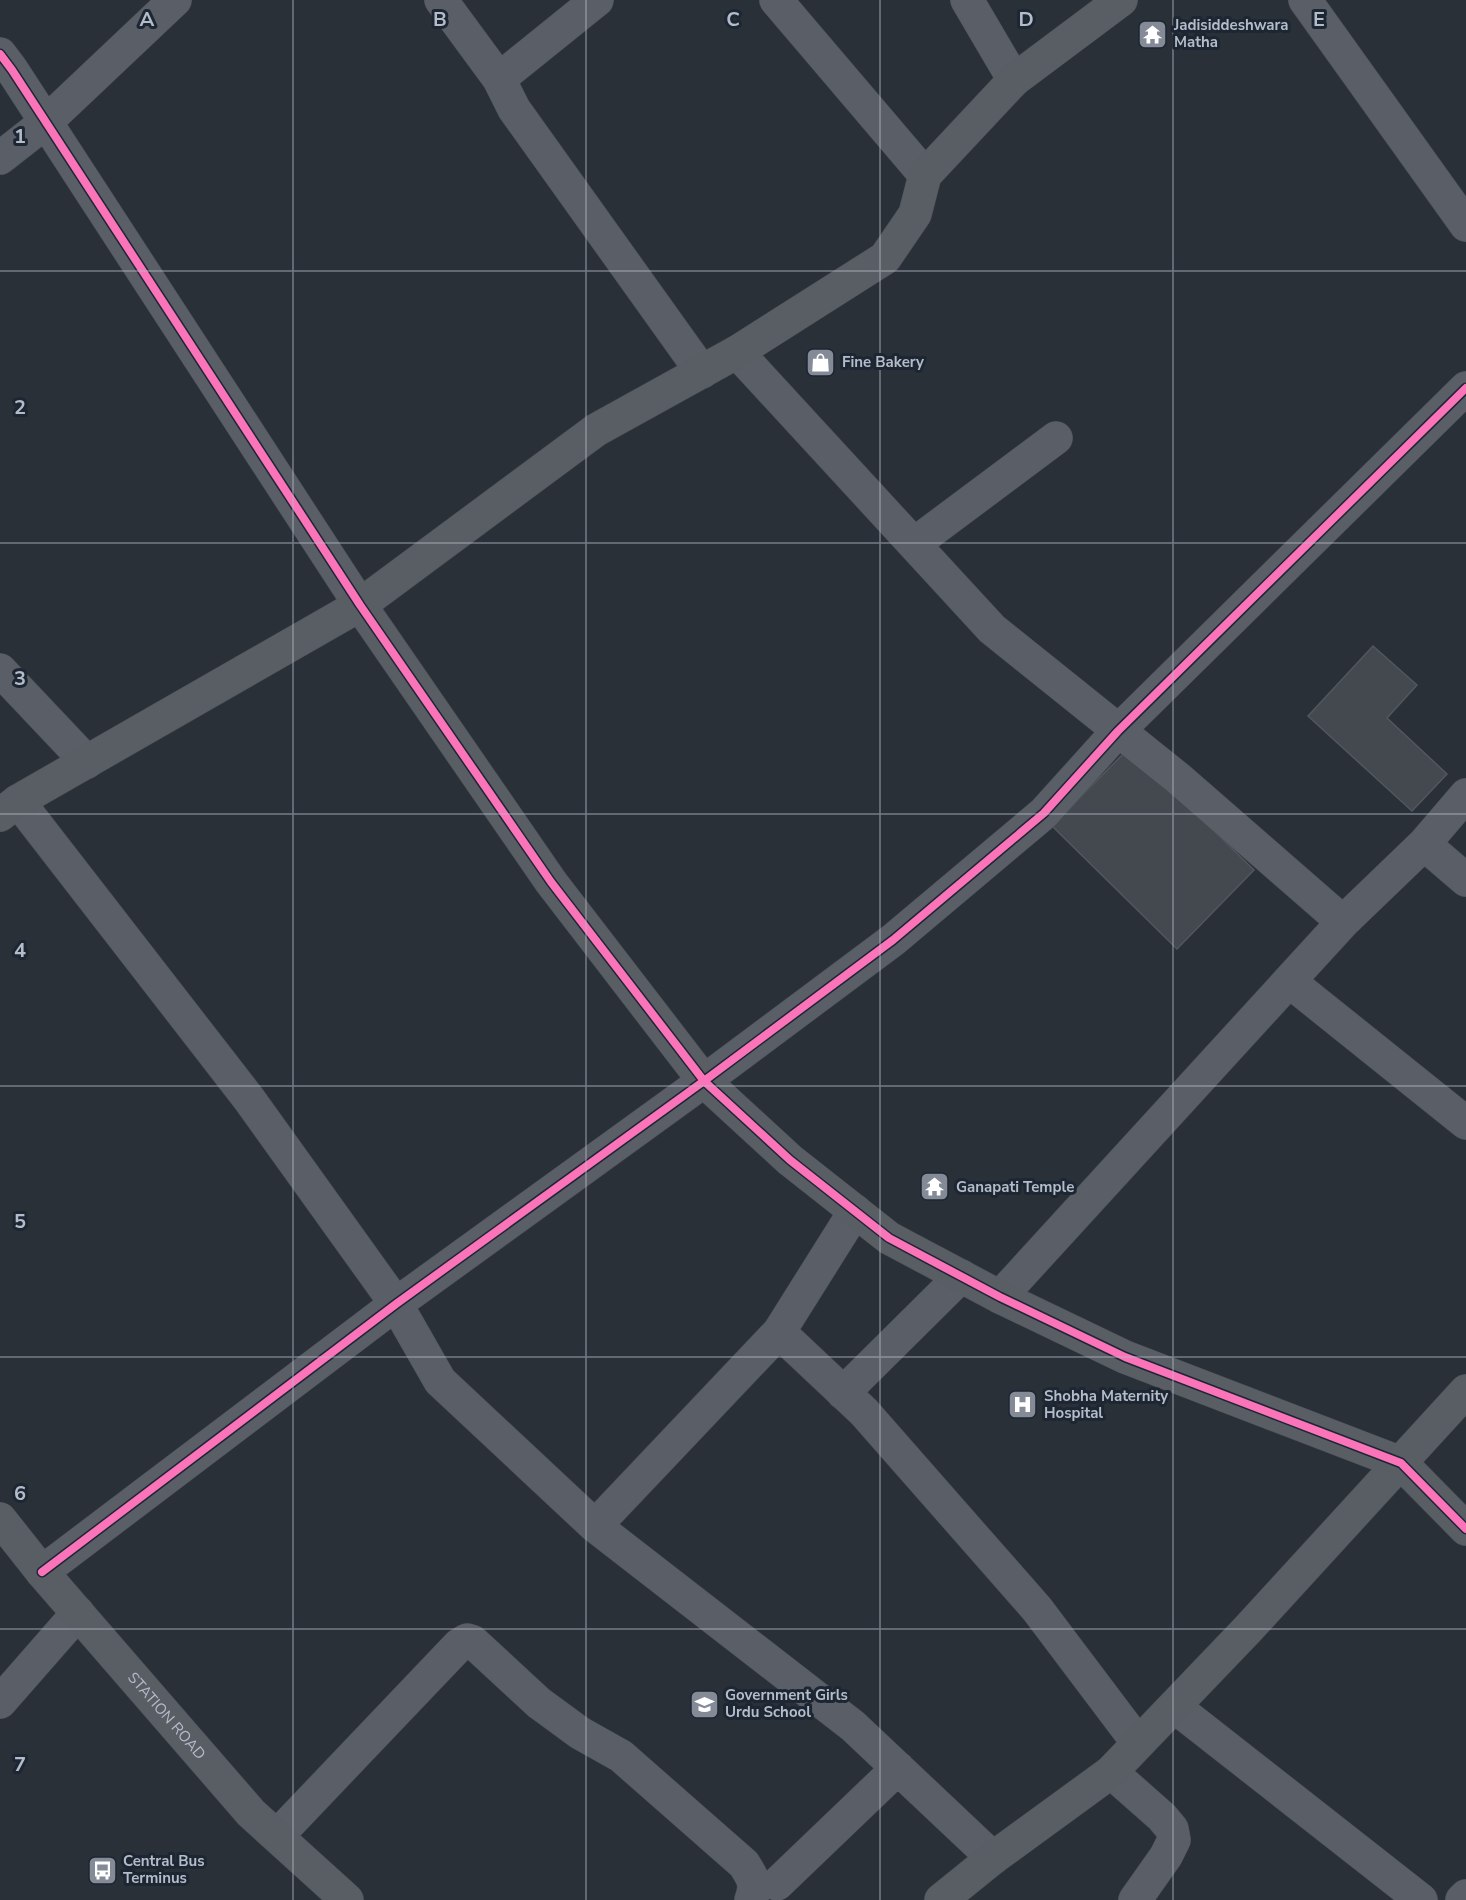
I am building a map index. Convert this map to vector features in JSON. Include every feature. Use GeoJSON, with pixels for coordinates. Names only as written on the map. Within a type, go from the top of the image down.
{"type":"FeatureCollection","features":[{"type":"Feature","properties":{"kind":"street"},"geometry":{"type":"LineString","coordinates":[[0,158],[46,122],[175,0]]}},
{"type":"Feature","properties":{"kind":"street"},"geometry":{"type":"LineString","coordinates":[[441,0],[498,78],[514,109],[702,372]]}},
{"type":"Feature","properties":{"kind":"street"},"geometry":{"type":"LineString","coordinates":[[498,78],[597,0]]}},
{"type":"Feature","properties":{"kind":"street"},"geometry":{"type":"LineString","coordinates":[[776,0],[925,175]]}},
{"type":"Feature","properties":{"kind":"street"},"geometry":{"type":"LineString","coordinates":[[967,0],[1014,80]]}},
{"type":"Feature","properties":{"kind":"street"},"geometry":{"type":"LineString","coordinates":[[993,1858],[853,1726],[595,1526],[440,1380],[396,1304],[249,1099],[9,808],[360,605],[596,430],[737,352],[885,258],[915,214],[925,175],[1014,80],[1121,0]]}},
{"type":"Feature","properties":{"kind":"street"},"geometry":{"type":"LineString","coordinates":[[1305,0],[1466,225]]}},
{"type":"Feature","properties":{"kind":"street"},"geometry":{"type":"LineString","coordinates":[[0,54],[360,605],[551,882],[704,1081],[790,1160],[889,1238],[1000,1297],[1125,1357],[1401,1463],[1466,1529]]}},
{"type":"Feature","properties":{"kind":"street"},"geometry":{"type":"LineString","coordinates":[[737,352],[992,629],[1179,779],[1343,922]]}},
{"type":"Feature","properties":{"kind":"street"},"geometry":{"type":"LineString","coordinates":[[42,1572],[396,1304],[704,1081],[911,925],[1044,813],[1118,731],[1466,388]]}},
{"type":"Feature","properties":{"kind":"street"},"geometry":{"type":"LineString","coordinates":[[914,544],[1056,438]]}},
{"type":"Feature","properties":{"kind":"street"},"geometry":{"type":"LineString","coordinates":[[0,670],[87,762]]}},
{"type":"Feature","properties":{"kind":"street"},"geometry":{"type":"LineString","coordinates":[[1000,1297],[1343,922],[1424,844],[1466,795]]}},
{"type":"Feature","properties":{"kind":"street"},"geometry":{"type":"LineString","coordinates":[[1424,844],[1466,880]]}},
{"type":"Feature","properties":{"kind":"street"},"geometry":{"type":"LineString","coordinates":[[1289,981],[1466,1123]]}},
{"type":"Feature","properties":{"kind":"street"},"geometry":{"type":"LineString","coordinates":[[595,1526],[779,1332],[855,1211]]}},
{"type":"Feature","properties":{"kind":"street"},"geometry":{"type":"LineString","coordinates":[[843,1393],[961,1276]]}},
{"type":"Feature","properties":{"kind":"street"},"geometry":{"type":"LineString","coordinates":[[779,1332],[864,1412],[1037,1609],[1138,1743]]}},
{"type":"Feature","properties":{"kind":"street"},"geometry":{"type":"LineString","coordinates":[[941,1900],[993,1858],[1110,1772],[1175,1707],[1466,1391]]}},
{"type":"Feature","properties":{"kind":"street","name":"STATION ROAD"},"geometry":{"type":"LineString","coordinates":[[0,1519],[42,1572],[251,1813],[347,1900]]}},
{"type":"Feature","properties":{"kind":"street"},"geometry":{"type":"LineString","coordinates":[[0,1702],[78,1613]]}},
{"type":"Feature","properties":{"kind":"street"},"geometry":{"type":"LineString","coordinates":[[277,1836],[466,1640],[473,1642],[539,1703],[572,1727],[621,1756],[744,1864],[752,1875],[755,1888],[764,1892],[898,1768]]}},
{"type":"Feature","properties":{"kind":"street"},"geometry":{"type":"LineString","coordinates":[[1175,1707],[1421,1900]]}},
{"type":"Feature","properties":{"kind":"street"},"geometry":{"type":"LineString","coordinates":[[1110,1772],[1162,1817],[1172,1829],[1174,1840],[1166,1856],[1135,1900]]}},
{"type":"Feature","properties":{"kind":"street"},"geometry":{"type":"LineString","coordinates":[[1462,1900],[1466,1896]]}},
{"type":"Feature","properties":{"kind":"building"},"geometry":{"type":"Polygon","coordinates":[[[1373,646],[1417,685],[1387,718],[1447,774],[1412,811],[1308,716],[1373,646]]]}},
{"type":"Feature","properties":{"kind":"building"},"geometry":{"type":"Polygon","coordinates":[[[1129,748],[1254,870],[1177,949],[1052,826],[1129,748]]]}},
{"type":"Feature","properties":{"kind":"cycle path"},"geometry":{"type":"LineString","coordinates":[[0,54],[360,605],[551,882],[704,1081],[790,1160],[889,1238],[1000,1297],[1125,1357],[1401,1463],[1466,1529]]}},
{"type":"Feature","properties":{"kind":"cycle path"},"geometry":{"type":"LineString","coordinates":[[42,1572],[396,1304],[704,1081],[893,940],[1044,813],[1118,731],[1466,388]]}},
{"type":"Feature","properties":{"kind":"place","name":"Jadisiddeshwara Matha"},"geometry":{"type":"Point","coordinates":[1153,34]}},
{"type":"Feature","properties":{"kind":"place","name":"Fine Bakery"},"geometry":{"type":"Point","coordinates":[821,362]}},
{"type":"Feature","properties":{"kind":"place","name":"Ganapati Temple"},"geometry":{"type":"Point","coordinates":[935,1187]}},
{"type":"Feature","properties":{"kind":"place","name":"Shobha Maternity Hospital"},"geometry":{"type":"Point","coordinates":[1023,1405]}},
{"type":"Feature","properties":{"kind":"place","name":"Government Girls Urdu School"},"geometry":{"type":"Point","coordinates":[704,1704]}},
{"type":"Feature","properties":{"kind":"place","name":"Central Bus Terminus"},"geometry":{"type":"Point","coordinates":[102,1870]}}]}
